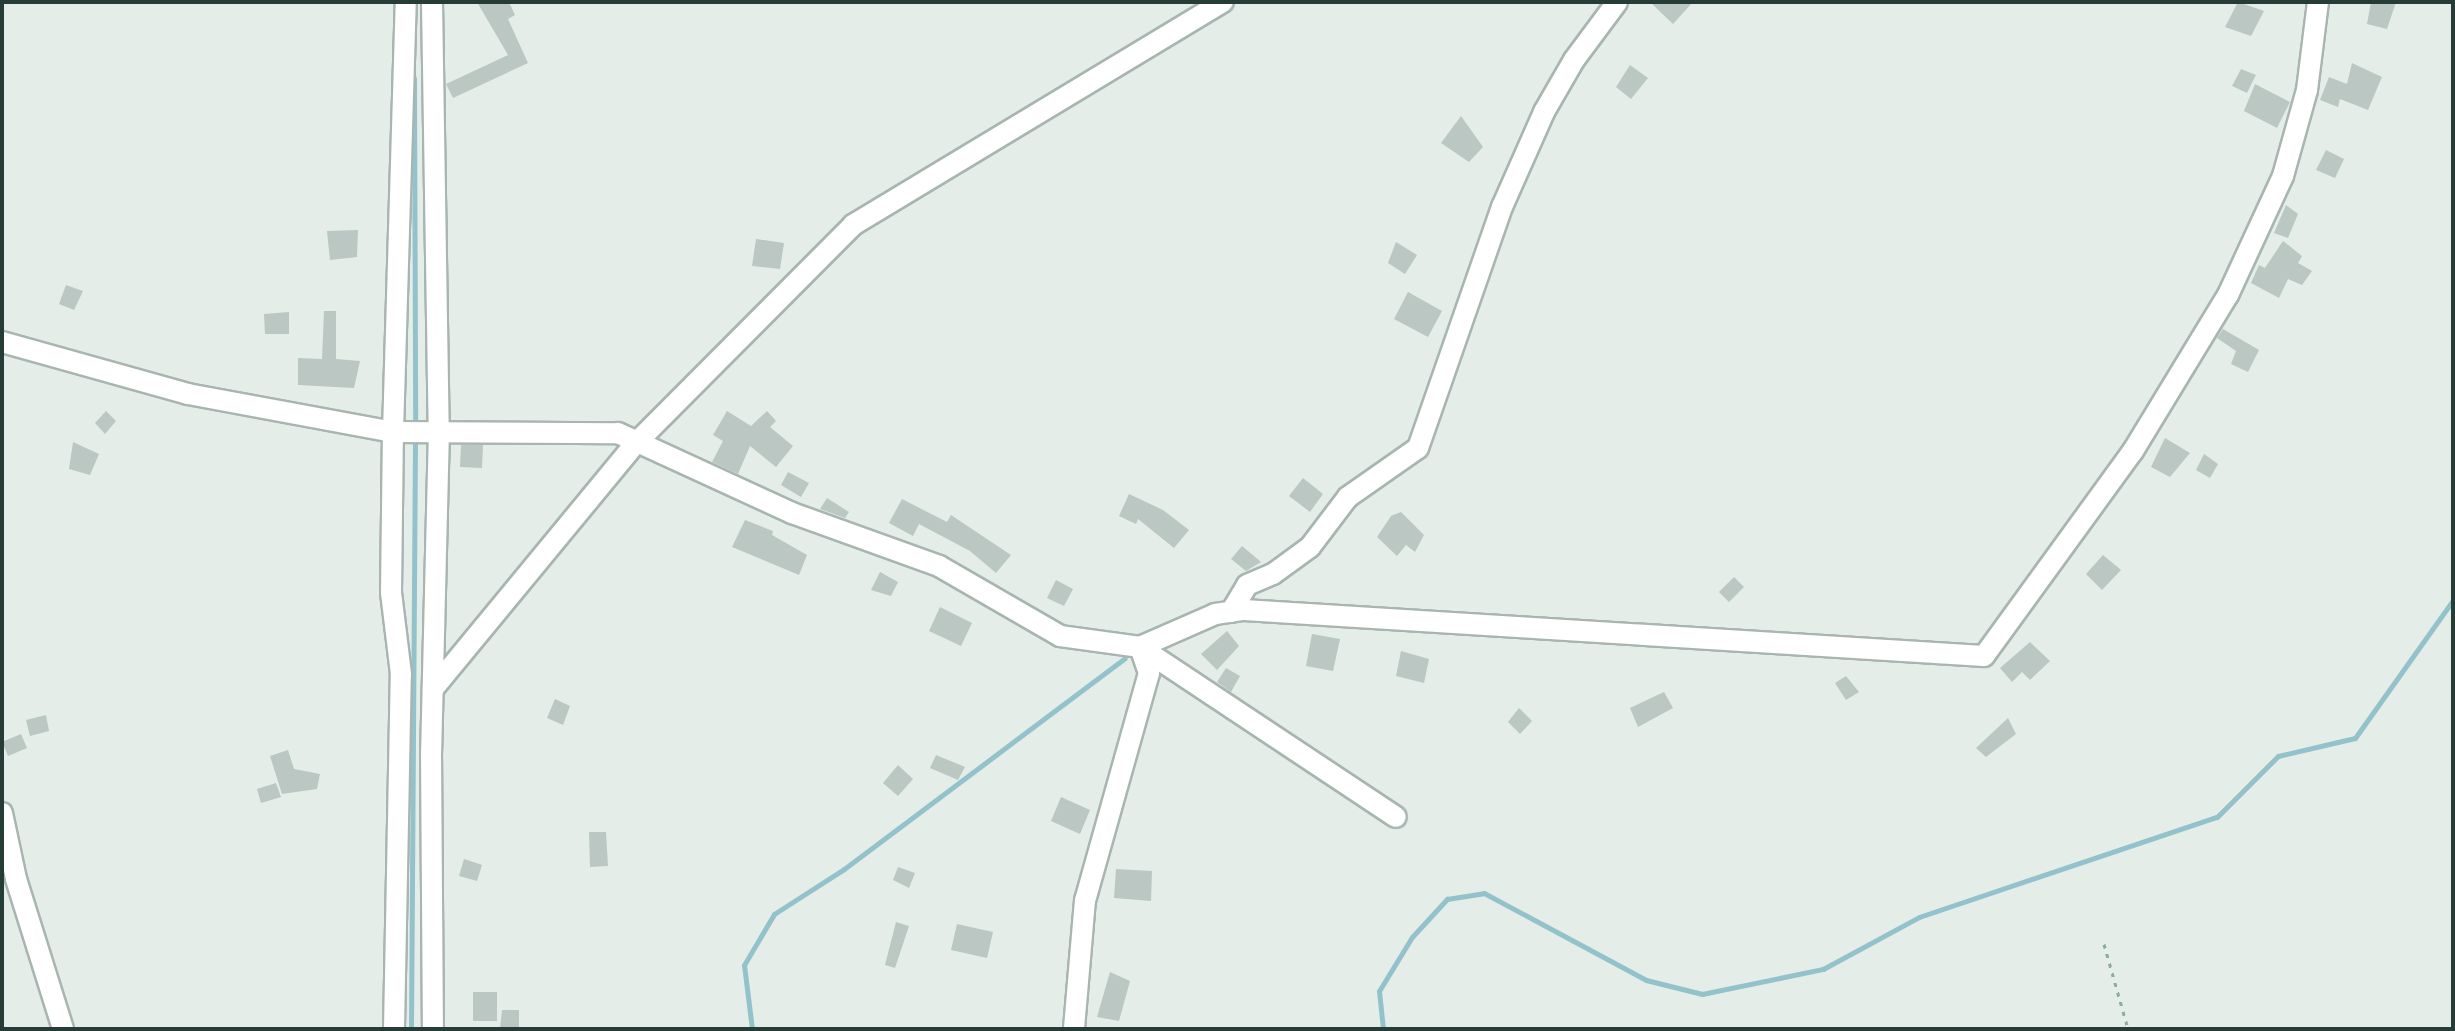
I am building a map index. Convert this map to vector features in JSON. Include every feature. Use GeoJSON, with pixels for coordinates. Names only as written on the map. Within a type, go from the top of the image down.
{"type":"FeatureCollection","features":[{"type":"Feature","properties":{"kind":"street"},"geometry":{"type":"LineString","coordinates":[[394,1029],[401,674],[391,592],[406,2]]}},
{"type":"Feature","properties":{"kind":"street"},"geometry":{"type":"LineString","coordinates":[[432,2],[433,1029]]}},
{"type":"Feature","properties":{"kind":"street"},"geometry":{"type":"LineString","coordinates":[[433,689],[636,443],[853,225],[1223,2]]}},
{"type":"Feature","properties":{"kind":"street"},"geometry":{"type":"LineString","coordinates":[[1231,612],[1247,585],[1273,574],[1310,547],[1348,497],[1418,448],[1508,194],[1574,60],[1617,2]]}},
{"type":"Feature","properties":{"kind":"street"},"geometry":{"type":"LineString","coordinates":[[1140,647],[1231,612],[1984,656],[2133,451],[2228,295],[2283,176],[2307,90],[2318,2]]}},
{"type":"Feature","properties":{"kind":"street"},"geometry":{"type":"LineString","coordinates":[[2,342],[188,394],[393,432],[434,429],[600,430],[792,513],[939,566],[1060,636],[1140,647],[1396,817]]}},
{"type":"Feature","properties":{"kind":"street"},"geometry":{"type":"LineString","coordinates":[[1074,1029],[1085,900],[1149,673],[1140,647]]}},
{"type":"Feature","properties":{"kind":"street"},"geometry":{"type":"LineString","coordinates":[[2,813],[16,879],[63,1029]]}},
{"type":"Feature","properties":{"kind":"path"},"geometry":{"type":"LineString","coordinates":[[2104,944],[2128,1029]]}},
{"type":"Feature","properties":{"kind":"building"},"geometry":{"type":"Polygon","coordinates":[[[477,2],[509,2],[515,15],[508,19],[528,63],[453,98],[446,84],[508,55],[477,2]]]}},
{"type":"Feature","properties":{"kind":"building"},"geometry":{"type":"Polygon","coordinates":[[[1650,2],[1693,2],[1673,24],[1650,2]]]}},
{"type":"Feature","properties":{"kind":"building"},"geometry":{"type":"Polygon","coordinates":[[[2238,2],[2264,11],[2251,36],[2225,27],[2238,2]]]}},
{"type":"Feature","properties":{"kind":"building"},"geometry":{"type":"Polygon","coordinates":[[[2371,2],[2396,2],[2387,29],[2367,24],[2371,2]]]}},
{"type":"Feature","properties":{"kind":"building"},"geometry":{"type":"Polygon","coordinates":[[[2352,63],[2382,77],[2368,110],[2340,99],[2338,107],[2320,100],[2329,77],[2347,84],[2352,63]]]}},
{"type":"Feature","properties":{"kind":"building"},"geometry":{"type":"Polygon","coordinates":[[[1630,65],[1648,78],[1631,99],[1616,87],[1630,65]]]}},
{"type":"Feature","properties":{"kind":"building"},"geometry":{"type":"Polygon","coordinates":[[[2241,69],[2256,75],[2247,93],[2232,86],[2241,69]]]}},
{"type":"Feature","properties":{"kind":"building"},"geometry":{"type":"Polygon","coordinates":[[[2255,84],[2290,102],[2277,128],[2244,111],[2255,84]]]}},
{"type":"Feature","properties":{"kind":"building"},"geometry":{"type":"Polygon","coordinates":[[[1461,116],[1483,147],[1469,162],[1441,143],[1461,116]]]}},
{"type":"Feature","properties":{"kind":"building"},"geometry":{"type":"Polygon","coordinates":[[[2326,150],[2344,159],[2335,178],[2316,170],[2326,150]]]}},
{"type":"Feature","properties":{"kind":"building"},"geometry":{"type":"Polygon","coordinates":[[[2286,205],[2298,214],[2288,238],[2274,233],[2286,205]]]}},
{"type":"Feature","properties":{"kind":"building"},"geometry":{"type":"Polygon","coordinates":[[[358,230],[357,257],[330,260],[327,231],[358,230]]]}},
{"type":"Feature","properties":{"kind":"building"},"geometry":{"type":"Polygon","coordinates":[[[756,239],[784,243],[780,269],[752,266],[756,239]]]}},
{"type":"Feature","properties":{"kind":"building"},"geometry":{"type":"Polygon","coordinates":[[[2283,241],[2302,256],[2298,263],[2312,271],[2302,285],[2288,279],[2279,298],[2251,283],[2259,265],[2265,268],[2283,241]]]}},
{"type":"Feature","properties":{"kind":"building"},"geometry":{"type":"Polygon","coordinates":[[[1396,242],[1417,255],[1405,274],[1388,263],[1396,242]]]}},
{"type":"Feature","properties":{"kind":"building"},"geometry":{"type":"Polygon","coordinates":[[[66,285],[83,291],[74,310],[59,304],[66,285]]]}},
{"type":"Feature","properties":{"kind":"building"},"geometry":{"type":"Polygon","coordinates":[[[1408,292],[1442,311],[1428,337],[1394,319],[1408,292]]]}},
{"type":"Feature","properties":{"kind":"building"},"geometry":{"type":"Polygon","coordinates":[[[324,311],[336,311],[336,359],[360,361],[354,388],[298,385],[298,358],[322,359],[324,311]]]}},
{"type":"Feature","properties":{"kind":"building"},"geometry":{"type":"Polygon","coordinates":[[[289,312],[289,334],[265,334],[264,314],[289,312]]]}},
{"type":"Feature","properties":{"kind":"building"},"geometry":{"type":"Polygon","coordinates":[[[2223,329],[2259,350],[2248,372],[2231,364],[2236,351],[2217,338],[2223,329]]]}},
{"type":"Feature","properties":{"kind":"building"},"geometry":{"type":"Polygon","coordinates":[[[106,411],[116,421],[105,434],[95,423],[106,411]]]}},
{"type":"Feature","properties":{"kind":"building"},"geometry":{"type":"Polygon","coordinates":[[[727,411],[751,426],[767,411],[776,421],[770,427],[793,446],[776,467],[750,446],[738,474],[712,462],[723,441],[713,435],[727,411]]]}},
{"type":"Feature","properties":{"kind":"building"},"geometry":{"type":"Polygon","coordinates":[[[2165,438],[2190,453],[2170,477],[2151,467],[2165,438]]]}},
{"type":"Feature","properties":{"kind":"building"},"geometry":{"type":"Polygon","coordinates":[[[73,442],[99,454],[90,475],[69,469],[73,442]]]}},
{"type":"Feature","properties":{"kind":"building"},"geometry":{"type":"Polygon","coordinates":[[[461,445],[483,445],[482,468],[460,467],[461,445]]]}},
{"type":"Feature","properties":{"kind":"building"},"geometry":{"type":"Polygon","coordinates":[[[2204,454],[2218,464],[2210,478],[2196,470],[2204,454]]]}},
{"type":"Feature","properties":{"kind":"building"},"geometry":{"type":"Polygon","coordinates":[[[788,472],[809,483],[801,497],[781,485],[788,472]]]}},
{"type":"Feature","properties":{"kind":"building"},"geometry":{"type":"Polygon","coordinates":[[[1303,478],[1323,494],[1310,512],[1289,496],[1303,478]]]}},
{"type":"Feature","properties":{"kind":"building"},"geometry":{"type":"Polygon","coordinates":[[[1129,494],[1163,510],[1189,530],[1174,548],[1138,519],[1136,524],[1119,516],[1129,494]]]}},
{"type":"Feature","properties":{"kind":"building"},"geometry":{"type":"Polygon","coordinates":[[[827,498],[849,512],[845,518],[820,509],[827,498]]]}},
{"type":"Feature","properties":{"kind":"building"},"geometry":{"type":"Polygon","coordinates":[[[902,499],[947,522],[951,515],[1011,555],[996,573],[970,551],[919,524],[913,536],[889,523],[902,499]]]}},
{"type":"Feature","properties":{"kind":"building"},"geometry":{"type":"Polygon","coordinates":[[[1401,512],[1424,535],[1415,552],[1406,545],[1397,556],[1377,537],[1391,516],[1401,512]]]}},
{"type":"Feature","properties":{"kind":"building"},"geometry":{"type":"Polygon","coordinates":[[[745,520],[773,531],[772,535],[807,555],[799,575],[732,547],[745,520]]]}},
{"type":"Feature","properties":{"kind":"building"},"geometry":{"type":"Polygon","coordinates":[[[1242,546],[1261,562],[1246,571],[1231,559],[1242,546]]]}},
{"type":"Feature","properties":{"kind":"building"},"geometry":{"type":"Polygon","coordinates":[[[2103,555],[2121,570],[2102,590],[2086,574],[2103,555]]]}},
{"type":"Feature","properties":{"kind":"building"},"geometry":{"type":"Polygon","coordinates":[[[880,572],[898,582],[891,596],[871,590],[880,572]]]}},
{"type":"Feature","properties":{"kind":"building"},"geometry":{"type":"Polygon","coordinates":[[[1734,577],[1744,587],[1729,602],[1719,592],[1734,577]]]}},
{"type":"Feature","properties":{"kind":"building"},"geometry":{"type":"Polygon","coordinates":[[[1056,580],[1073,589],[1064,606],[1047,598],[1056,580]]]}},
{"type":"Feature","properties":{"kind":"building"},"geometry":{"type":"Polygon","coordinates":[[[940,607],[972,623],[961,646],[929,631],[940,607]]]}},
{"type":"Feature","properties":{"kind":"building"},"geometry":{"type":"Polygon","coordinates":[[[1227,631],[1239,646],[1217,670],[1201,654],[1227,631]]]}},
{"type":"Feature","properties":{"kind":"building"},"geometry":{"type":"Polygon","coordinates":[[[1312,634],[1340,639],[1333,671],[1306,666],[1312,634]]]}},
{"type":"Feature","properties":{"kind":"building"},"geometry":{"type":"Polygon","coordinates":[[[2030,642],[2050,661],[2030,680],[2022,672],[2012,682],[2000,668],[2030,642]]]}},
{"type":"Feature","properties":{"kind":"building"},"geometry":{"type":"Polygon","coordinates":[[[1401,651],[1429,659],[1424,683],[1396,676],[1401,651]]]}},
{"type":"Feature","properties":{"kind":"building"},"geometry":{"type":"Polygon","coordinates":[[[1226,668],[1240,676],[1231,692],[1217,682],[1226,668]]]}},
{"type":"Feature","properties":{"kind":"building"},"geometry":{"type":"Polygon","coordinates":[[[1846,676],[1859,692],[1846,700],[1835,683],[1846,676]]]}},
{"type":"Feature","properties":{"kind":"building"},"geometry":{"type":"Polygon","coordinates":[[[1664,692],[1673,708],[1638,727],[1630,708],[1664,692]]]}},
{"type":"Feature","properties":{"kind":"building"},"geometry":{"type":"Polygon","coordinates":[[[555,699],[570,706],[563,725],[547,718],[555,699]]]}},
{"type":"Feature","properties":{"kind":"building"},"geometry":{"type":"Polygon","coordinates":[[[1519,708],[1532,721],[1520,734],[1508,722],[1519,708]]]}},
{"type":"Feature","properties":{"kind":"building"},"geometry":{"type":"Polygon","coordinates":[[[46,715],[49,731],[30,736],[26,720],[46,715]]]}},
{"type":"Feature","properties":{"kind":"building"},"geometry":{"type":"Polygon","coordinates":[[[2008,718],[2016,734],[1986,757],[1976,748],[2008,718]]]}},
{"type":"Feature","properties":{"kind":"building"},"geometry":{"type":"Polygon","coordinates":[[[21,734],[27,748],[8,756],[2,742],[21,734]]]}},
{"type":"Feature","properties":{"kind":"building"},"geometry":{"type":"Polygon","coordinates":[[[288,750],[294,769],[320,774],[317,789],[282,794],[270,756],[288,750]]]}},
{"type":"Feature","properties":{"kind":"building"},"geometry":{"type":"Polygon","coordinates":[[[936,755],[965,767],[958,780],[930,768],[936,755]]]}},
{"type":"Feature","properties":{"kind":"building"},"geometry":{"type":"Polygon","coordinates":[[[898,765],[913,779],[898,796],[883,783],[898,765]]]}},
{"type":"Feature","properties":{"kind":"building"},"geometry":{"type":"Polygon","coordinates":[[[276,783],[281,797],[261,803],[257,789],[276,783]]]}},
{"type":"Feature","properties":{"kind":"building"},"geometry":{"type":"Polygon","coordinates":[[[1061,797],[1090,810],[1080,834],[1051,821],[1061,797]]]}},
{"type":"Feature","properties":{"kind":"building"},"geometry":{"type":"Polygon","coordinates":[[[589,832],[606,832],[608,866],[590,867],[589,832]]]}},
{"type":"Feature","properties":{"kind":"building"},"geometry":{"type":"Polygon","coordinates":[[[464,859],[482,865],[477,881],[459,876],[464,859]]]}},
{"type":"Feature","properties":{"kind":"building"},"geometry":{"type":"Polygon","coordinates":[[[898,867],[915,873],[909,888],[893,880],[898,867]]]}},
{"type":"Feature","properties":{"kind":"building"},"geometry":{"type":"Polygon","coordinates":[[[1116,869],[1152,871],[1151,901],[1114,898],[1116,869]]]}},
{"type":"Feature","properties":{"kind":"building"},"geometry":{"type":"Polygon","coordinates":[[[896,922],[909,926],[895,968],[885,965],[896,922]]]}},
{"type":"Feature","properties":{"kind":"building"},"geometry":{"type":"Polygon","coordinates":[[[957,924],[993,932],[987,958],[951,950],[957,924]]]}},
{"type":"Feature","properties":{"kind":"building"},"geometry":{"type":"Polygon","coordinates":[[[1110,972],[1130,981],[1119,1021],[1097,1017],[1110,972]]]}},
{"type":"Feature","properties":{"kind":"building"},"geometry":{"type":"Polygon","coordinates":[[[473,992],[497,992],[497,1021],[473,1021],[473,992]]]}},
{"type":"Feature","properties":{"kind":"building"},"geometry":{"type":"Polygon","coordinates":[[[502,1010],[519,1010],[519,1029],[500,1029],[502,1010]]]}},
{"type":"Feature","properties":{"kind":"waterway"},"geometry":{"type":"LineString","coordinates":[[414,78],[415,428]]}},
{"type":"Feature","properties":{"kind":"waterway"},"geometry":{"type":"LineString","coordinates":[[411,1029],[415,438]]}},
{"type":"Feature","properties":{"kind":"waterway"},"geometry":{"type":"LineString","coordinates":[[1383,1029],[1379,991],[1412,937],[1447,899],[1484,893],[1646,980],[1702,994],[1823,969],[1919,917],[2217,817],[2278,756],[2355,738],[2453,600]]}},
{"type":"Feature","properties":{"kind":"waterway"},"geometry":{"type":"LineString","coordinates":[[752,1029],[744,965],[774,914],[844,869],[1125,658]]}}]}
